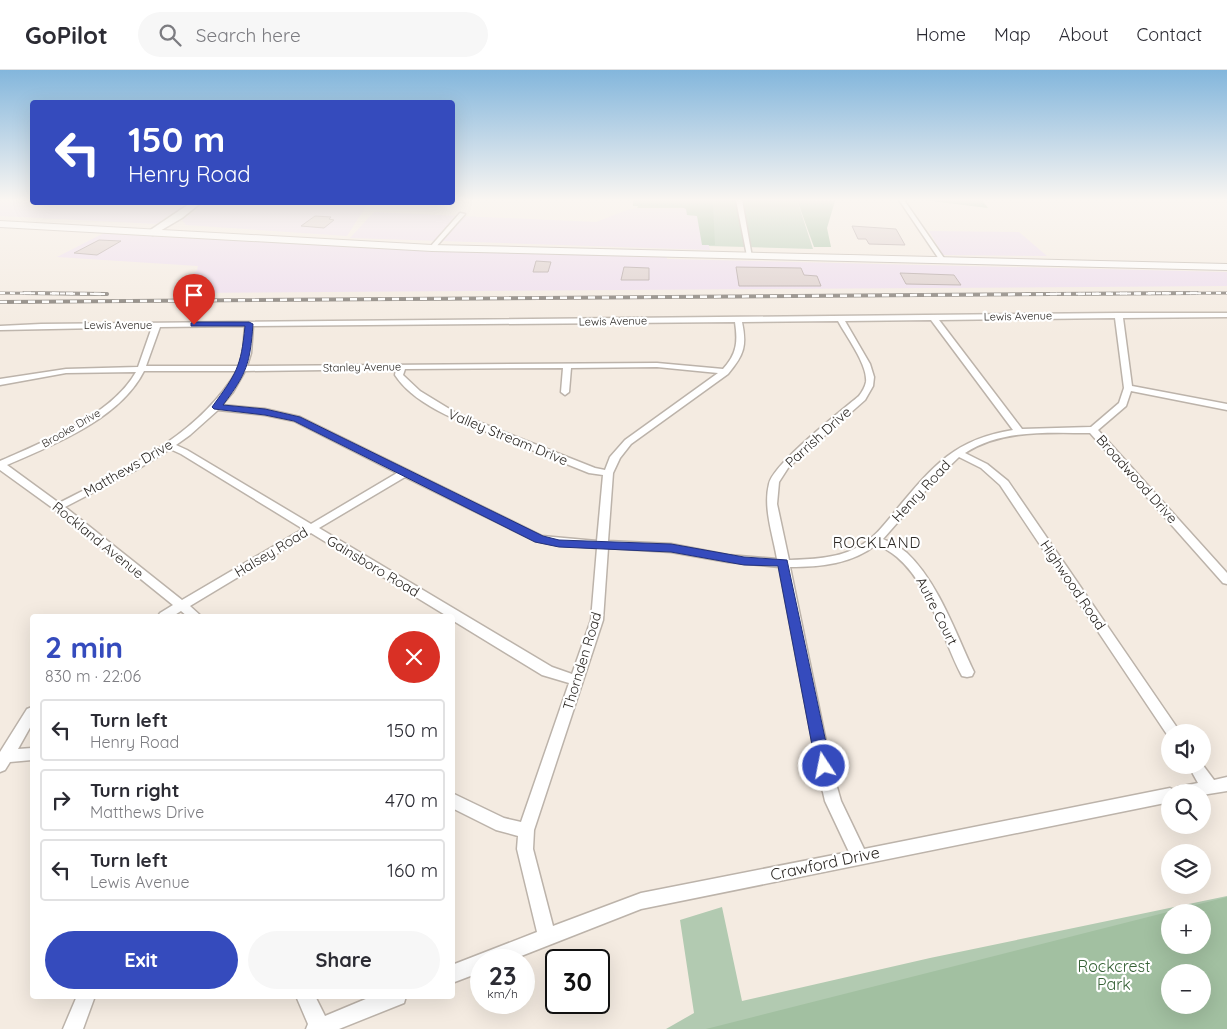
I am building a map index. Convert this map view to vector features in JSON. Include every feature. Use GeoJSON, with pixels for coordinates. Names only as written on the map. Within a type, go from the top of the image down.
{"type":"FeatureCollection","features":[{"type":"Feature","properties":{"kind":"main road"},"geometry":{"type":"LineString","coordinates":[[430,245],[1227,267]]}},
{"type":"Feature","properties":{"kind":"main road"},"geometry":{"type":"LineString","coordinates":[[431,245],[435,245]]}},
{"type":"Feature","properties":{"kind":"main road"},"geometry":{"type":"LineString","coordinates":[[941,259],[1227,263]]}},
{"type":"Feature","properties":{"kind":"street"},"geometry":{"type":"LineString","coordinates":[[747,245],[749,254]]}},
{"type":"Feature","properties":{"kind":"street"},"geometry":{"type":"LineString","coordinates":[[931,245],[941,259]]}},
{"type":"Feature","properties":{"kind":"street","name":"Lewis Avenue"},"geometry":{"type":"LineString","coordinates":[[0,328],[41,326],[1227,315]]}},
{"type":"Feature","properties":{"kind":"street"},"geometry":{"type":"LineString","coordinates":[[1118,316],[1121,325],[1128,388],[1227,407]]}},
{"type":"Feature","properties":{"kind":"street"},"geometry":{"type":"LineString","coordinates":[[933,317],[1020,433]]}},
{"type":"Feature","properties":{"kind":"street","name":"Parrish Drive"},"geometry":{"type":"LineString","coordinates":[[840,318],[867,366],[871,378],[868,390],[862,398],[784,466],[774,482],[772,504],[824,766],[833,801],[859,856]]}},
{"type":"Feature","properties":{"kind":"street","name":"Thornden Road"},"geometry":{"type":"LineString","coordinates":[[547,936],[526,849],[526,830],[597,620],[608,473],[615,457],[628,442],[725,372],[737,359],[742,344],[738,319]]}},
{"type":"Feature","properties":{"kind":"street","name":"Matthews Drive"},"geometry":{"type":"LineString","coordinates":[[58,507],[116,478],[170,446],[217,407],[235,383],[242,368],[246,356],[249,324]]}},
{"type":"Feature","properties":{"kind":"street","name":"Brooke Drive"},"geometry":{"type":"LineString","coordinates":[[0,465],[62,436],[104,410],[129,386],[140,369],[157,325]]}},
{"type":"Feature","properties":{"kind":"street","name":"Stanley Avenue"},"geometry":{"type":"LineString","coordinates":[[0,382],[66,371],[140,369],[657,365],[702,368],[725,372]]}},
{"type":"Feature","properties":{"kind":"street"},"geometry":{"type":"LineString","coordinates":[[565,392],[567,366]]}},
{"type":"Feature","properties":{"kind":"street","name":"Valley Stream Drive"},"geometry":{"type":"LineString","coordinates":[[401,367],[399,375],[417,393],[453,415],[593,471],[608,473]]}},
{"type":"Feature","properties":{"kind":"street","name":"Broadwood Drive"},"geometry":{"type":"LineString","coordinates":[[1128,388],[1123,404],[1093,430],[1227,580]]}},
{"type":"Feature","properties":{"kind":"street","name":"Henry Road"},"geometry":{"type":"LineString","coordinates":[[217,407],[265,412],[297,419],[539,539],[559,544],[671,548],[744,561],[814,562],[838,559],[859,552],[876,539],[942,466],[958,453],[981,441],[1020,433],[1093,430]]}},
{"type":"Feature","properties":{"kind":"street","name":"Gainsboro Road"},"geometry":{"type":"LineString","coordinates":[[170,446],[184,452],[452,614]]}},
{"type":"Feature","properties":{"kind":"street","name":"Highwood Road"},"geometry":{"type":"LineString","coordinates":[[958,453],[984,466],[1004,483],[1168,724]]}},
{"type":"Feature","properties":{"kind":"street","name":"Rockland Avenue"},"geometry":{"type":"LineString","coordinates":[[0,465],[58,507],[192,614]]}},
{"type":"Feature","properties":{"kind":"street","name":"Halsey Road"},"geometry":{"type":"LineString","coordinates":[[167,614],[404,473]]}},
{"type":"Feature","properties":{"kind":"street","name":"Autre Court"},"geometry":{"type":"LineString","coordinates":[[876,539],[902,554],[914,566],[926,586],[967,672]]}},
{"type":"Feature","properties":{"kind":"street","name":"Gainsboro Road"},"geometry":{"type":"LineString","coordinates":[[455,616],[547,671],[577,681]]}},
{"type":"Feature","properties":{"kind":"street"},"geometry":{"type":"LineString","coordinates":[[2,761],[30,716]]}},
{"type":"Feature","properties":{"kind":"street"},"geometry":{"type":"LineString","coordinates":[[2,761],[30,754]]}},
{"type":"Feature","properties":{"kind":"street"},"geometry":{"type":"LineString","coordinates":[[1211,787],[1227,784]]}},
{"type":"Feature","properties":{"kind":"street","name":"Crawford Drive"},"geometry":{"type":"LineString","coordinates":[[515,949],[642,901],[1161,797]]}},
{"type":"Feature","properties":{"kind":"street"},"geometry":{"type":"LineString","coordinates":[[455,802],[502,825],[526,830]]}},
{"type":"Feature","properties":{"kind":"street"},"geometry":{"type":"LineString","coordinates":[[455,973],[470,967]]}},
{"type":"Feature","properties":{"kind":"street"},"geometry":{"type":"LineString","coordinates":[[73,1029],[85,999]]}},
{"type":"Feature","properties":{"kind":"street"},"geometry":{"type":"LineString","coordinates":[[306,999],[318,1028],[390,999]]}},
{"type":"Feature","properties":{"kind":"shaded area"},"geometry":{"type":"Polygon","coordinates":[[[81,245],[392,245],[667,256],[667,259],[1227,272],[1227,286],[176,293],[197,270],[198,266],[57,257],[81,245]]]}},
{"type":"Feature","properties":{"kind":"shaded area"},"geometry":{"type":"Polygon","coordinates":[[[553,245],[709,245],[710,250],[553,245]]]}},
{"type":"Feature","properties":{"kind":"shaded area"},"geometry":{"type":"Polygon","coordinates":[[[937,245],[1034,245],[1047,256],[943,255],[937,245]]]}},
{"type":"Feature","properties":{"kind":"green space"},"geometry":{"type":"Polygon","coordinates":[[[812,245],[813,249],[709,246],[812,245]]]}},
{"type":"Feature","properties":{"kind":"green space"},"geometry":{"type":"Polygon","coordinates":[[[813,245],[831,245],[831,247],[814,247],[813,245]]]}},
{"type":"Feature","properties":{"kind":"green space","name":"Rockcrest Park"},"geometry":{"type":"Polygon","coordinates":[[[1227,896],[1227,1029],[666,1029],[694,1013],[680,920],[722,907],[742,1001],[930,958],[1161,910],[1161,954],[1211,954],[1211,904],[1189,904],[1227,896]]]}},
{"type":"Feature","properties":{"kind":"green space","name":"Rockcrest Park"},"geometry":{"type":"Polygon","coordinates":[[[1227,897],[1227,1029],[706,1029],[1161,914],[1161,954],[1211,954],[1211,904],[1199,904],[1227,897]]]}},
{"type":"Feature","properties":{"kind":"building"},"geometry":{"type":"Polygon","coordinates":[[[90,245],[115,245],[97,255],[74,253],[90,245]]]}},
{"type":"Feature","properties":{"kind":"building"},"geometry":{"type":"Polygon","coordinates":[[[536,261],[551,262],[548,272],[533,272],[536,261]]]}},
{"type":"Feature","properties":{"kind":"building"},"geometry":{"type":"Polygon","coordinates":[[[624,267],[649,268],[649,280],[621,280],[624,267]]]}},
{"type":"Feature","properties":{"kind":"building"},"geometry":{"type":"Polygon","coordinates":[[[736,267],[801,268],[804,275],[817,276],[821,286],[739,286],[736,267]]]}},
{"type":"Feature","properties":{"kind":"building"},"geometry":{"type":"Polygon","coordinates":[[[900,273],[954,275],[961,285],[906,284],[900,273]]]}},
{"type":"Feature","properties":{"kind":"railway"},"geometry":{"type":"LineString","coordinates":[[0,293],[107,294],[24,293]]}},
{"type":"Feature","properties":{"kind":"railway"},"geometry":{"type":"LineString","coordinates":[[0,302],[1138,293]]}},
{"type":"Feature","properties":{"kind":"railway"},"geometry":{"type":"LineString","coordinates":[[1026,294],[1138,293]]}},
{"type":"Feature","properties":{"kind":"railway"},"geometry":{"type":"LineString","coordinates":[[1138,293],[1197,293]]}},
{"type":"Feature","properties":{"kind":"railway"},"geometry":{"type":"LineString","coordinates":[[1138,293],[1227,293]]}},
{"type":"Feature","properties":{"kind":"district","name":"ROCKLAND"},"geometry":{"type":"Point","coordinates":[877,542]}},
{"type":"Feature","properties":{"kind":"route"},"geometry":{"type":"LineString","coordinates":[[194,325],[249,324],[246,356],[242,368],[235,383],[217,407],[265,412],[297,419],[524,533],[559,544],[671,548],[744,561],[783,562],[824,766]]}}]}
